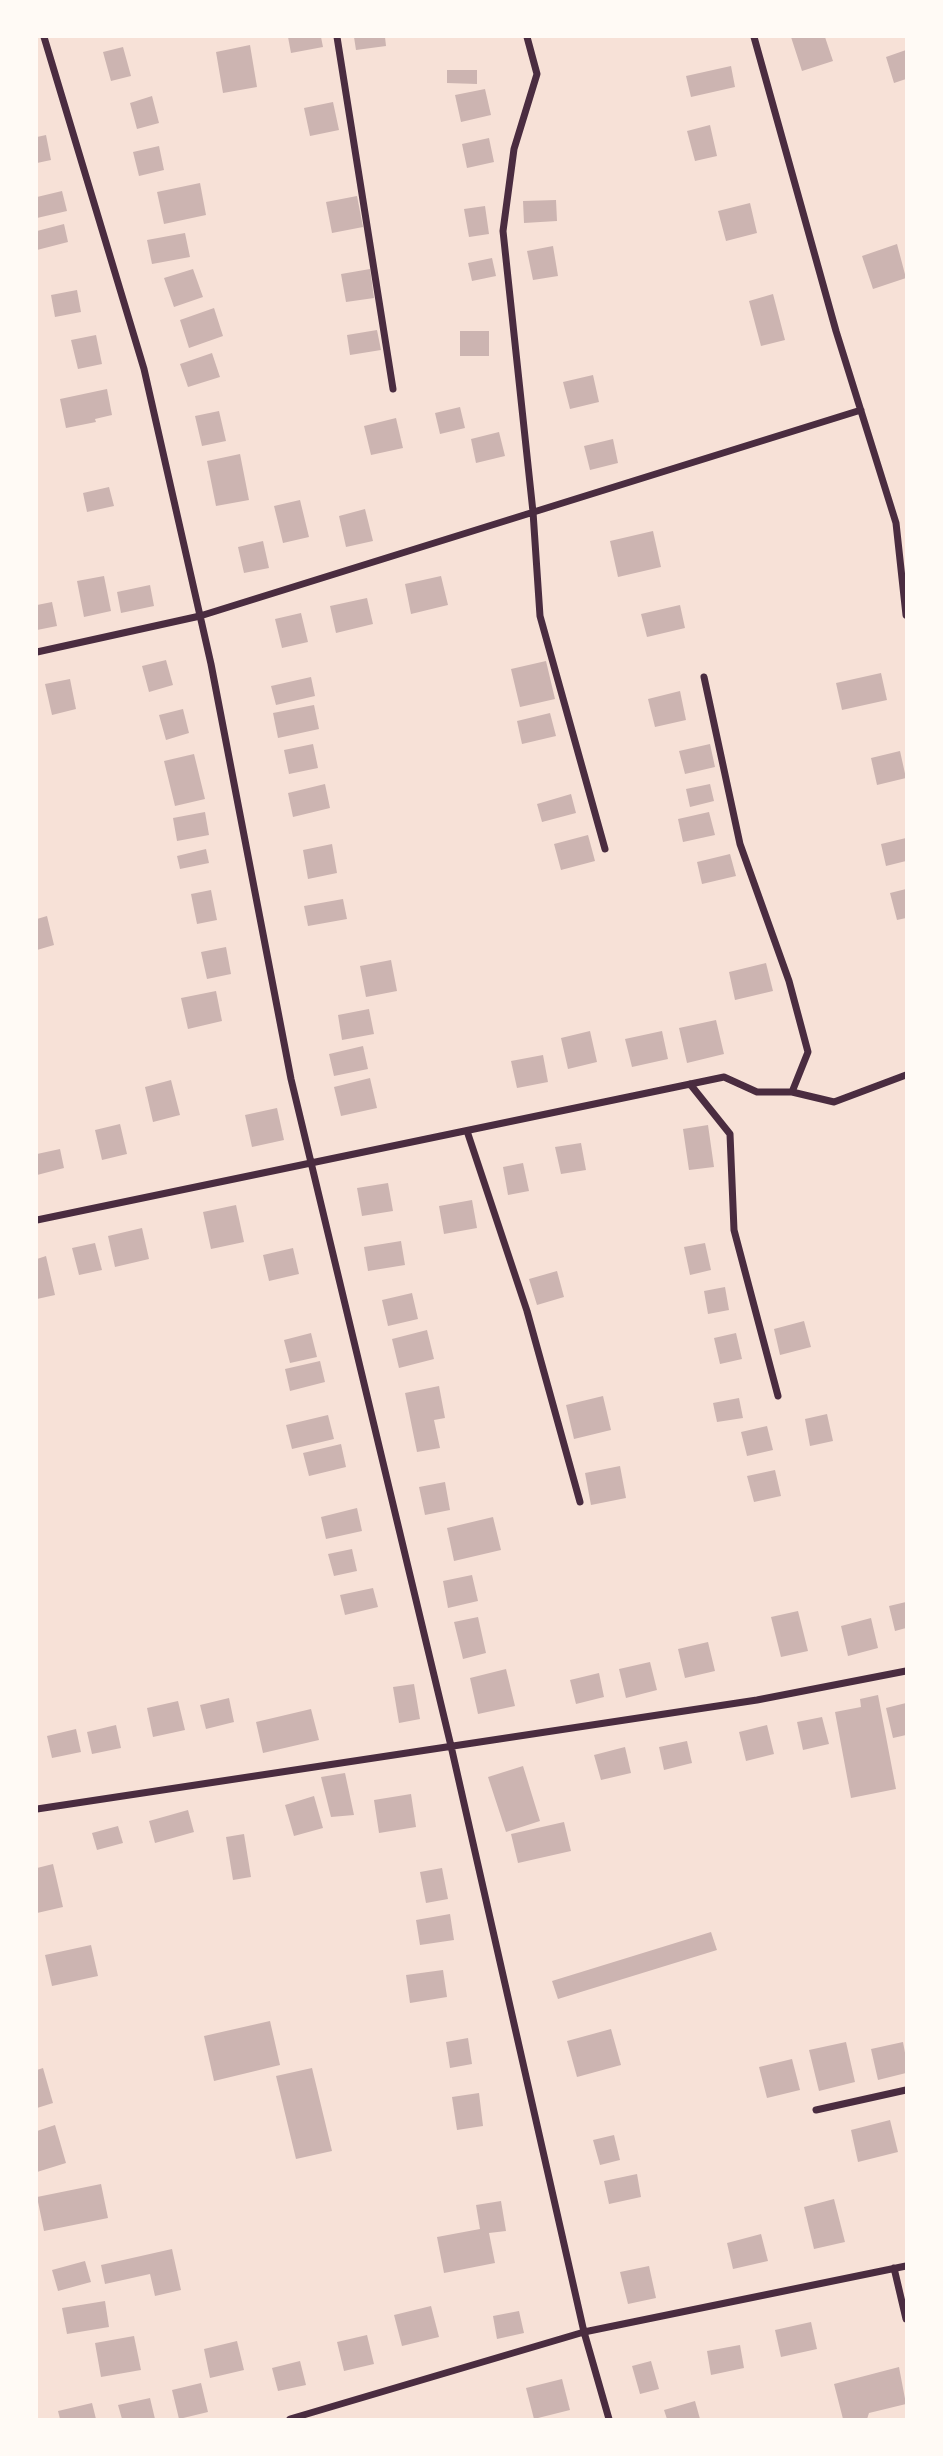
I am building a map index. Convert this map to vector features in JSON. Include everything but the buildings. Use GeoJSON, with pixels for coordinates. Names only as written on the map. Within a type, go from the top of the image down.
{"type":"FeatureCollection","features":[{"type":"Feature","properties":{"kind":"street"},"geometry":{"type":"LineString","coordinates":[[44,37],[144,369],[200,616],[291,1079],[451,1746],[584,2332],[608,2419]]}},
{"type":"Feature","properties":{"kind":"street"},"geometry":{"type":"LineString","coordinates":[[337,37],[393,389]]}},
{"type":"Feature","properties":{"kind":"street"},"geometry":{"type":"LineString","coordinates":[[527,37],[537,74],[514,149],[503,231],[533,512],[540,615],[605,849]]}},
{"type":"Feature","properties":{"kind":"street"},"geometry":{"type":"LineString","coordinates":[[754,37],[836,331],[896,523],[906,615]]}},
{"type":"Feature","properties":{"kind":"street"},"geometry":{"type":"LineString","coordinates":[[37,653],[200,616],[861,410]]}},
{"type":"Feature","properties":{"kind":"street"},"geometry":{"type":"LineString","coordinates":[[704,677],[740,844],[789,981],[808,1052],[792,1092]]}},
{"type":"Feature","properties":{"kind":"street"},"geometry":{"type":"LineString","coordinates":[[37,1220],[724,1077],[757,1092],[792,1092],[834,1102],[906,1075]]}},
{"type":"Feature","properties":{"kind":"street"},"geometry":{"type":"LineString","coordinates":[[690,1084],[730,1134],[734,1230],[778,1396]]}},
{"type":"Feature","properties":{"kind":"street"},"geometry":{"type":"LineString","coordinates":[[467,1131],[527,1311],[580,1502]]}},
{"type":"Feature","properties":{"kind":"street"},"geometry":{"type":"LineString","coordinates":[[37,1810],[757,1700],[906,1671]]}},
{"type":"Feature","properties":{"kind":"street"},"geometry":{"type":"LineString","coordinates":[[816,2110],[906,2090]]}},
{"type":"Feature","properties":{"kind":"street"},"geometry":{"type":"LineString","coordinates":[[290,2419],[584,2332],[906,2266]]}},
{"type":"Feature","properties":{"kind":"street"},"geometry":{"type":"LineString","coordinates":[[894,2268],[906,2319]]}}]}
